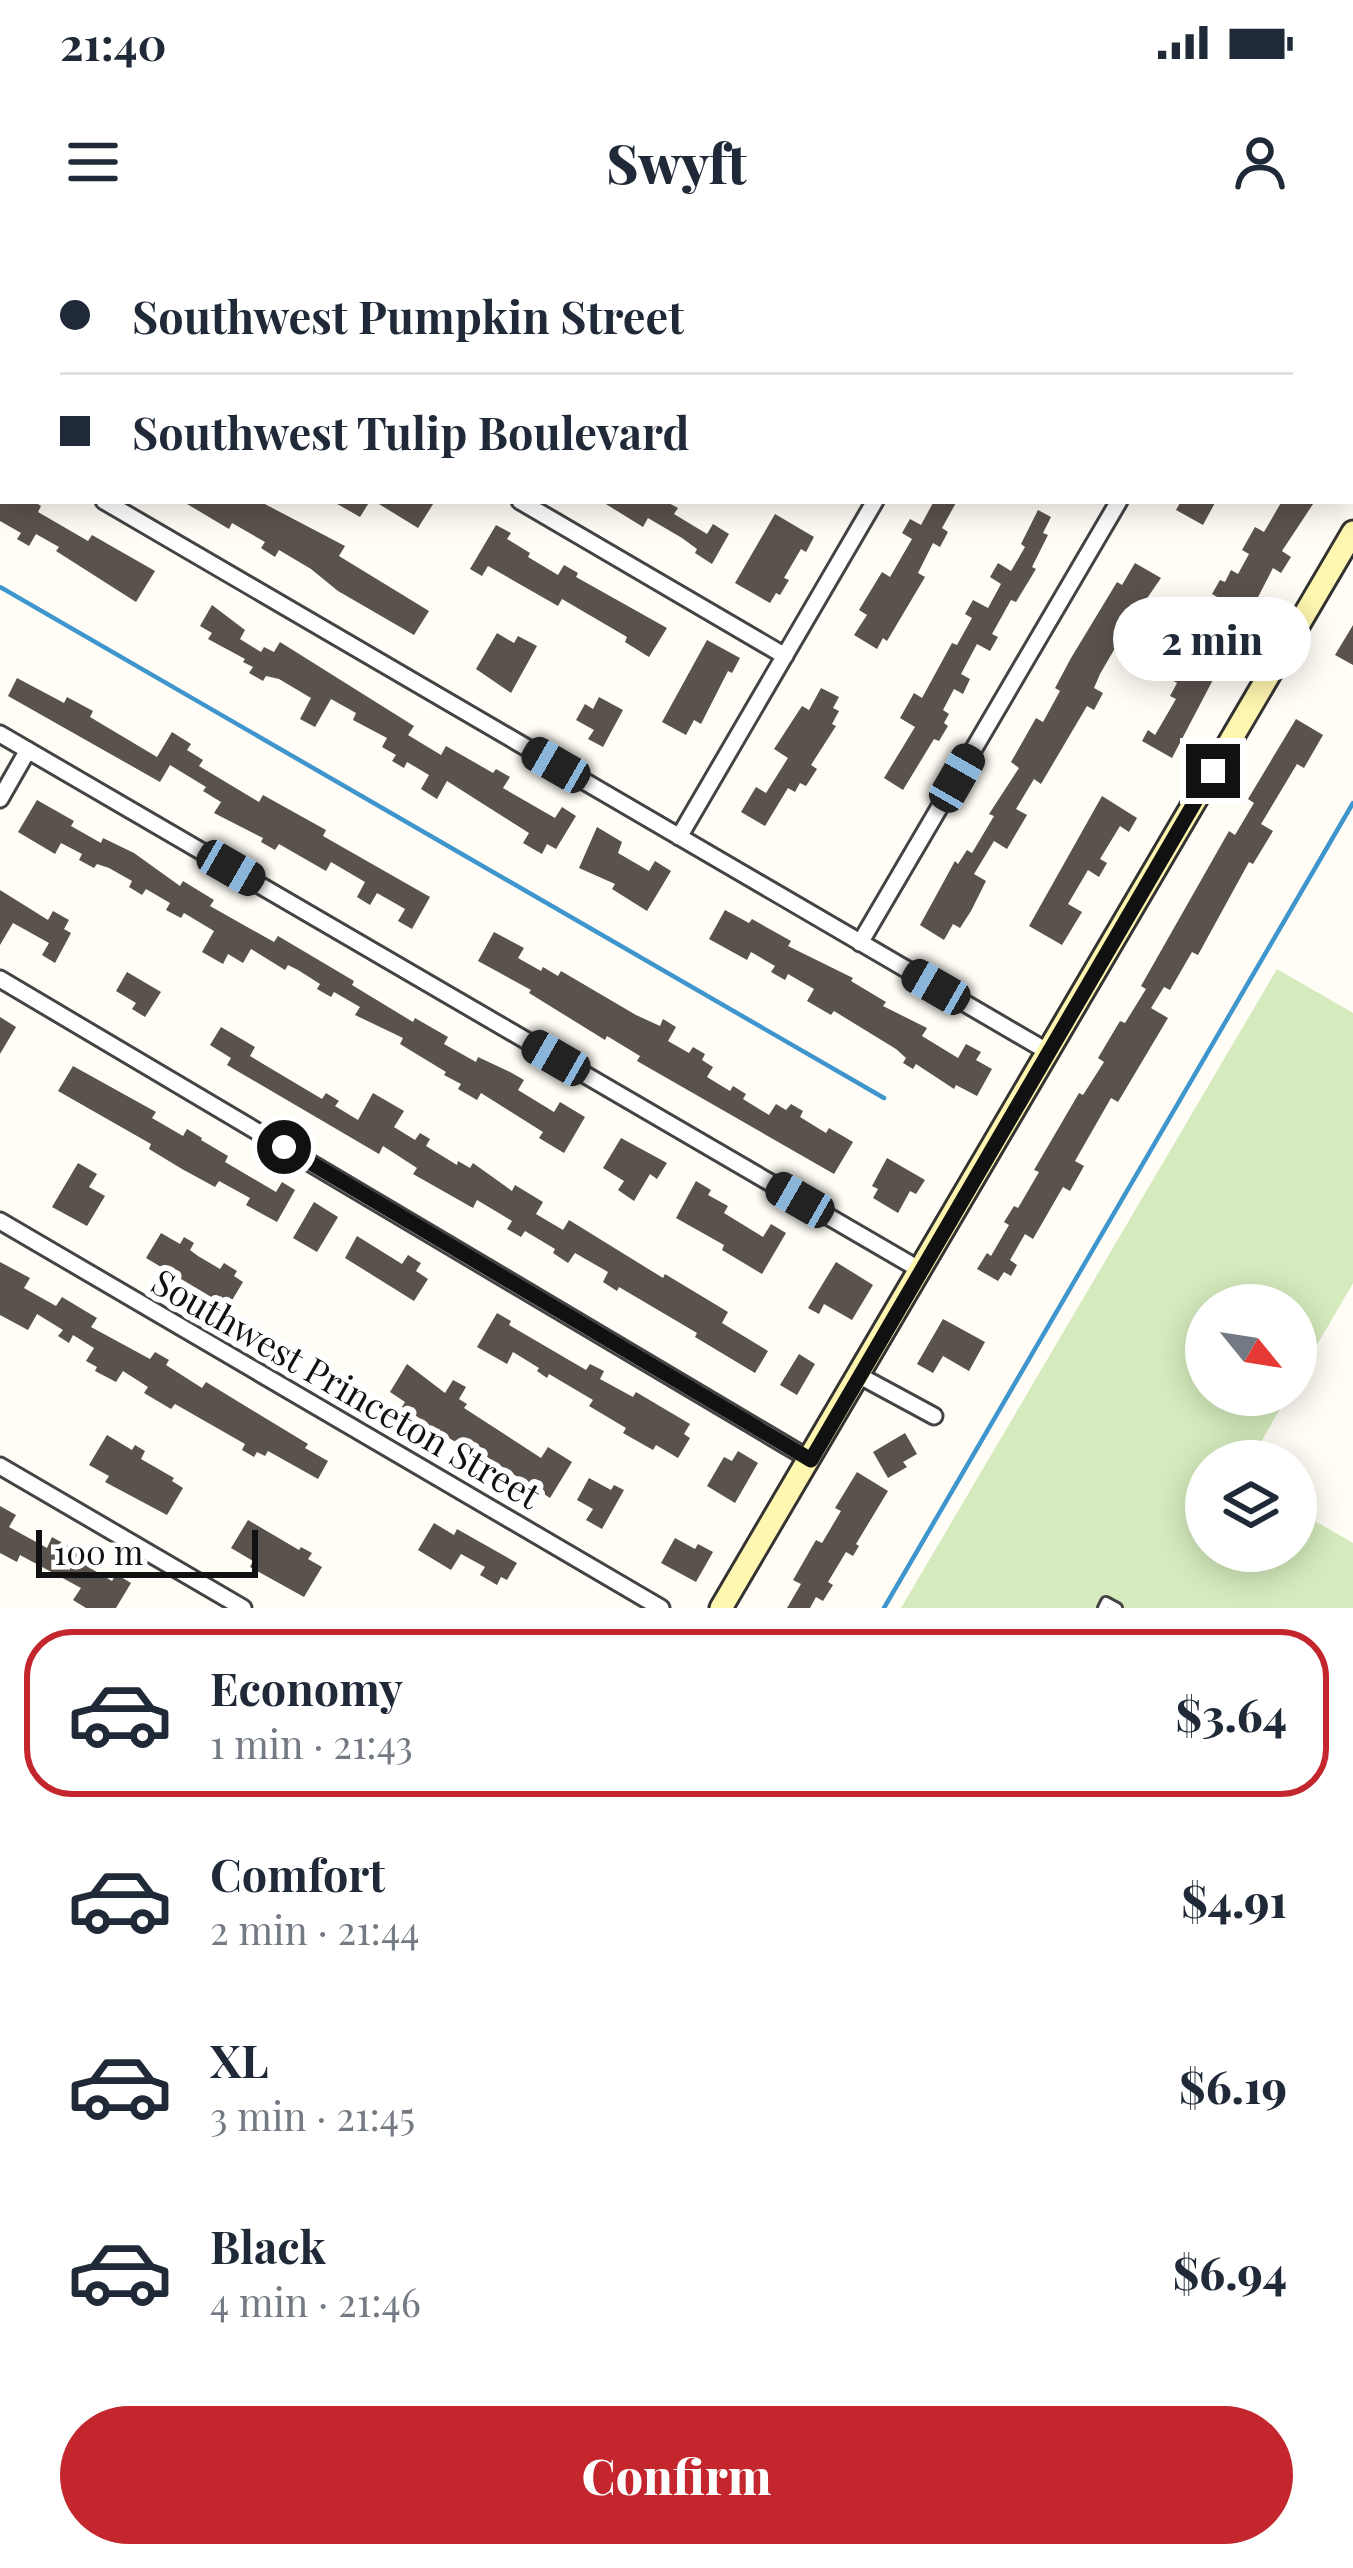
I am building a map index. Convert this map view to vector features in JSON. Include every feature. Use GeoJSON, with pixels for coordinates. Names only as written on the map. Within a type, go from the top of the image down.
{"type":"FeatureCollection","features":[{"type":"Feature","properties":{"kind":"street"},"geometry":{"type":"LineString","coordinates":[[109,504],[1050,1053]]}},
{"type":"Feature","properties":{"kind":"street"},"geometry":{"type":"LineString","coordinates":[[525,504],[785,656]]}},
{"type":"Feature","properties":{"kind":"street"},"geometry":{"type":"LineString","coordinates":[[679,837],[873,504]]}},
{"type":"Feature","properties":{"kind":"street"},"geometry":{"type":"LineString","coordinates":[[860,943],[1117,504]]}},
{"type":"Feature","properties":{"kind":"street"},"geometry":{"type":"LineString","coordinates":[[721,1608],[1353,532]]}},
{"type":"Feature","properties":{"kind":"street"},"geometry":{"type":"LineString","coordinates":[[0,734],[922,1271]]}},
{"type":"Feature","properties":{"kind":"street"},"geometry":{"type":"LineString","coordinates":[[0,799],[28,750]]}},
{"type":"Feature","properties":{"kind":"street"},"geometry":{"type":"LineString","coordinates":[[0,979],[811,1460]]}},
{"type":"Feature","properties":{"kind":"street","name":"Southwest Princeton Street"},"geometry":{"type":"LineString","coordinates":[[0,1221],[661,1608]]}},
{"type":"Feature","properties":{"kind":"street"},"geometry":{"type":"LineString","coordinates":[[860,1376],[934,1417]]}},
{"type":"Feature","properties":{"kind":"street"},"geometry":{"type":"LineString","coordinates":[[0,1466],[243,1608]]}},
{"type":"Feature","properties":{"kind":"lane"},"geometry":{"type":"LineString","coordinates":[[1103,1608],[1106,1602],[1117,1608]]}},
{"type":"Feature","properties":{"kind":"green space"},"geometry":{"type":"Polygon","coordinates":[[[1277,969],[1353,1013],[1353,1283],[1317,1345],[1317,1284],[1185,1284],[1185,1416],[1276,1416],[1262,1440],[1185,1440],[1185,1572],[1317,1572],[1317,1522],[1353,1543],[1353,1608],[901,1608],[1277,969]]]}},
{"type":"Feature","properties":{"kind":"building"},"geometry":{"type":"Polygon","coordinates":[[[0,504],[38,504],[38,512],[88,541],[92,535],[155,571],[136,602],[56,551],[59,547],[36,534],[29,546],[17,539],[21,533],[0,521],[0,504]]]}},
{"type":"Feature","properties":{"kind":"building"},"geometry":{"type":"Polygon","coordinates":[[[187,504],[265,504],[345,546],[339,556],[429,611],[414,635],[279,550],[275,557],[261,548],[265,542],[232,523],[229,529],[187,504]]]}},
{"type":"Feature","properties":{"kind":"building"},"geometry":{"type":"Polygon","coordinates":[[[337,504],[368,504],[360,517],[337,504]]]}},
{"type":"Feature","properties":{"kind":"building"},"geometry":{"type":"Polygon","coordinates":[[[379,504],[433,504],[418,528],[379,504]]]}},
{"type":"Feature","properties":{"kind":"building"},"geometry":{"type":"Polygon","coordinates":[[[606,504],[671,504],[678,508],[674,514],[707,534],[713,524],[729,534],[712,564],[682,538],[648,518],[643,527],[606,504]]]}},
{"type":"Feature","properties":{"kind":"building"},"geometry":{"type":"Polygon","coordinates":[[[932,504],[955,504],[942,528],[948,532],[940,547],[933,543],[918,573],[925,577],[887,641],[883,638],[877,649],[854,635],[867,615],[859,610],[882,572],[890,577],[912,539],[902,533],[910,519],[921,525],[932,504]]]}},
{"type":"Feature","properties":{"kind":"building"},"geometry":{"type":"Polygon","coordinates":[[[1179,504],[1214,504],[1203,525],[1176,510],[1179,504]]]}},
{"type":"Feature","properties":{"kind":"building"},"geometry":{"type":"Polygon","coordinates":[[[1280,504],[1313,504],[1282,551],[1291,557],[1281,573],[1273,568],[1256,601],[1260,603],[1172,758],[1142,741],[1148,730],[1155,735],[1176,699],[1170,696],[1177,683],[1163,675],[1177,651],[1194,661],[1229,604],[1212,594],[1231,570],[1238,574],[1249,554],[1242,550],[1255,527],[1264,532],[1280,504]]]}},
{"type":"Feature","properties":{"kind":"building"},"geometry":{"type":"Polygon","coordinates":[[[1038,510],[1051,517],[1032,567],[1036,569],[1016,602],[1011,600],[992,634],[998,637],[990,651],[977,644],[961,674],[970,679],[963,694],[954,689],[943,710],[949,714],[944,723],[948,726],[939,741],[934,739],[903,790],[884,778],[915,727],[900,718],[914,693],[922,698],[952,643],[957,645],[972,618],[965,614],[973,600],[988,608],[1001,584],[990,577],[998,563],[1011,571],[1038,510]]]}},
{"type":"Feature","properties":{"kind":"building"},"geometry":{"type":"Polygon","coordinates":[[[775,514],[814,537],[806,552],[801,549],[784,578],[789,580],[770,603],[735,583],[775,514]]]}},
{"type":"Feature","properties":{"kind":"building"},"geometry":{"type":"Polygon","coordinates":[[[496,525],[511,533],[507,539],[530,553],[528,557],[558,575],[564,565],[578,573],[576,577],[667,628],[649,657],[625,642],[627,637],[562,599],[558,606],[488,566],[482,576],[470,569],[496,525]]]}},
{"type":"Feature","properties":{"kind":"building"},"geometry":{"type":"Polygon","coordinates":[[[1135,563],[1161,578],[1123,633],[1130,637],[1124,647],[1118,643],[1100,674],[1094,688],[1103,693],[1094,710],[1087,706],[1041,784],[1034,779],[1016,809],[1027,815],[1007,849],[994,841],[974,874],[986,881],[971,911],[960,928],[953,924],[944,940],[920,925],[955,861],[958,864],[967,850],[972,853],[994,816],[989,814],[1019,768],[1011,762],[1036,718],[1043,722],[1071,658],[1117,582],[1122,585],[1135,563]]]}},
{"type":"Feature","properties":{"kind":"building"},"geometry":{"type":"Polygon","coordinates":[[[212,605],[245,630],[240,639],[261,652],[264,647],[274,652],[280,642],[414,726],[408,735],[441,755],[446,746],[493,773],[496,769],[510,777],[503,788],[555,818],[562,807],[576,816],[556,849],[547,844],[542,854],[523,843],[529,833],[447,781],[437,799],[421,789],[429,775],[407,762],[404,768],[392,761],[396,755],[382,747],[387,738],[353,720],[356,713],[331,699],[315,727],[300,719],[311,698],[279,679],[266,676],[263,681],[249,673],[253,667],[245,659],[208,639],[212,633],[200,626],[212,605]]]}},
{"type":"Feature","properties":{"kind":"building"},"geometry":{"type":"Polygon","coordinates":[[[1353,625],[1353,665],[1335,655],[1353,625]]]}},
{"type":"Feature","properties":{"kind":"building"},"geometry":{"type":"Polygon","coordinates":[[[497,633],[514,643],[518,636],[537,646],[511,693],[476,669],[497,633]]]}},
{"type":"Feature","properties":{"kind":"building"},"geometry":{"type":"Polygon","coordinates":[[[707,640],[740,658],[732,673],[728,671],[701,724],[694,720],[686,735],[662,722],[707,640]]]}},
{"type":"Feature","properties":{"kind":"building"},"geometry":{"type":"Polygon","coordinates":[[[17,678],[64,703],[67,697],[93,711],[90,717],[157,757],[172,732],[191,744],[187,750],[203,760],[199,766],[259,802],[263,795],[326,830],[323,836],[430,897],[412,929],[398,921],[405,909],[377,893],[370,905],[357,897],[365,882],[331,862],[326,871],[279,844],[275,850],[261,842],[263,838],[214,813],[221,802],[170,765],[160,782],[8,696],[17,678]]]}},
{"type":"Feature","properties":{"kind":"building"},"geometry":{"type":"Polygon","coordinates":[[[821,688],[839,697],[833,708],[839,711],[832,724],[836,726],[811,765],[817,769],[806,786],[800,783],[795,792],[788,788],[765,826],[741,812],[756,787],[766,793],[788,758],[774,749],[802,706],[809,710],[821,688]]]}},
{"type":"Feature","properties":{"kind":"building"},"geometry":{"type":"Polygon","coordinates":[[[599,697],[623,710],[603,747],[588,739],[594,730],[576,720],[585,704],[593,709],[599,697]]]}},
{"type":"Feature","properties":{"kind":"building"},"geometry":{"type":"Polygon","coordinates":[[[1296,719],[1323,735],[1304,768],[1297,764],[1261,824],[1273,831],[1253,864],[1249,862],[1198,955],[1192,952],[1170,990],[1164,987],[1151,1008],[1168,1018],[1118,1102],[1111,1098],[1075,1161],[1084,1166],[1070,1191],[1063,1187],[1033,1239],[1025,1234],[1010,1260],[1017,1265],[1011,1276],[1004,1272],[998,1281],[977,1269],[987,1253],[991,1256],[1009,1225],[1004,1222],[1039,1172],[1034,1170],[1079,1093],[1083,1095],[1104,1062],[1098,1058],[1146,989],[1141,986],[1229,831],[1235,835],[1254,803],[1248,799],[1296,719]]]}},
{"type":"Feature","properties":{"kind":"building"},"geometry":{"type":"Polygon","coordinates":[[[1102,796],[1137,818],[1129,832],[1120,826],[1100,859],[1107,863],[1099,877],[1088,870],[1068,904],[1082,912],[1062,945],[1029,926],[1102,796]]]}},
{"type":"Feature","properties":{"kind":"building"},"geometry":{"type":"Polygon","coordinates":[[[37,800],[74,821],[71,826],[101,843],[103,838],[134,853],[180,886],[183,881],[214,900],[210,906],[274,942],[278,936],[413,1022],[415,1018],[448,1037],[444,1044],[524,1080],[518,1090],[554,1112],[560,1102],[585,1117],[564,1153],[539,1138],[543,1132],[481,1093],[477,1100],[458,1089],[461,1084],[446,1072],[400,1044],[403,1038],[355,1015],[360,1007],[334,992],[331,997],[317,989],[320,984],[298,970],[288,965],[285,970],[251,949],[243,963],[228,954],[223,964],[202,952],[214,931],[184,913],[181,918],[166,910],[170,903],[146,889],[142,895],[129,887],[132,881],[109,868],[97,864],[94,868],[79,860],[82,854],[61,843],[55,854],[18,832],[37,800]]]}},
{"type":"Feature","properties":{"kind":"building"},"geometry":{"type":"Polygon","coordinates":[[[597,827],[622,842],[618,853],[649,871],[655,861],[671,871],[647,911],[612,889],[615,884],[579,868],[597,827]]]}},
{"type":"Feature","properties":{"kind":"building"},"geometry":{"type":"Polygon","coordinates":[[[0,890],[48,920],[53,911],[69,920],[64,929],[71,933],[55,963],[42,955],[49,943],[13,923],[0,945],[0,890]]]}},
{"type":"Feature","properties":{"kind":"building"},"geometry":{"type":"Polygon","coordinates":[[[725,910],[749,923],[752,919],[791,941],[788,946],[853,978],[851,981],[886,1002],[883,1006],[927,1028],[922,1036],[958,1058],[966,1044],[981,1052],[976,1060],[992,1069],[977,1096],[956,1085],[954,1089],[916,1064],[913,1069],[903,1063],[906,1058],[896,1049],[834,1011],[831,1015],[807,1001],[814,989],[788,974],[785,980],[771,972],[775,966],[751,952],[747,960],[709,939],[725,910]]]}},
{"type":"Feature","properties":{"kind":"building"},"geometry":{"type":"Polygon","coordinates":[[[494,932],[524,948],[518,958],[541,971],[543,967],[558,976],[561,971],[636,1015],[660,1026],[663,1019],[676,1027],[668,1041],[689,1053],[693,1047],[705,1054],[702,1060],[713,1067],[707,1077],[730,1091],[733,1086],[746,1094],[743,1099],[769,1115],[776,1104],[786,1110],[791,1104],[803,1111],[800,1117],[826,1133],[829,1128],[853,1142],[834,1174],[637,1061],[640,1056],[607,1036],[605,1040],[478,961],[494,932]]]}},
{"type":"Feature","properties":{"kind":"building"},"geometry":{"type":"Polygon","coordinates":[[[127,972],[161,992],[145,1017],[132,1009],[136,1003],[116,991],[127,972]]]}},
{"type":"Feature","properties":{"kind":"building"},"geometry":{"type":"Polygon","coordinates":[[[0,1017],[16,1027],[0,1054],[0,1017]]]}},
{"type":"Feature","properties":{"kind":"building"},"geometry":{"type":"Polygon","coordinates":[[[221,1027],[255,1047],[250,1056],[322,1099],[326,1093],[339,1101],[335,1106],[358,1120],[373,1093],[404,1111],[394,1127],[415,1140],[420,1133],[430,1139],[426,1146],[457,1165],[458,1161],[470,1168],[473,1163],[512,1191],[515,1185],[543,1202],[536,1214],[563,1230],[569,1220],[728,1312],[722,1323],[768,1351],[755,1373],[695,1337],[697,1333],[603,1282],[608,1272],[575,1253],[568,1263],[525,1231],[521,1237],[507,1229],[512,1221],[477,1200],[473,1208],[413,1174],[417,1168],[383,1146],[379,1154],[227,1065],[231,1058],[210,1045],[221,1027]]]}},
{"type":"Feature","properties":{"kind":"building"},"geometry":{"type":"Polygon","coordinates":[[[73,1066],[156,1112],[152,1118],[183,1136],[187,1129],[202,1138],[228,1156],[225,1162],[276,1192],[282,1182],[295,1190],[277,1222],[246,1205],[250,1198],[219,1181],[215,1187],[182,1169],[149,1149],[151,1144],[58,1091],[73,1066]]]}},
{"type":"Feature","properties":{"kind":"building"},"geometry":{"type":"Polygon","coordinates":[[[621,1138],[667,1163],[657,1179],[650,1174],[634,1201],[618,1190],[624,1181],[603,1168],[621,1138]]]}},
{"type":"Feature","properties":{"kind":"building"},"geometry":{"type":"Polygon","coordinates":[[[887,1158],[925,1180],[916,1194],[910,1191],[898,1213],[873,1198],[878,1189],[872,1186],[887,1158]]]}},
{"type":"Feature","properties":{"kind":"building"},"geometry":{"type":"Polygon","coordinates":[[[78,1163],[97,1174],[89,1187],[105,1196],[87,1226],[52,1207],[78,1163]]]}},
{"type":"Feature","properties":{"kind":"building"},"geometry":{"type":"Polygon","coordinates":[[[696,1181],[711,1190],[708,1195],[728,1206],[724,1213],[763,1237],[771,1224],[786,1233],[762,1274],[676,1218],[696,1181]]]}},
{"type":"Feature","properties":{"kind":"building"},"geometry":{"type":"Polygon","coordinates":[[[314,1202],[338,1217],[317,1252],[293,1238],[314,1202]]]}},
{"type":"Feature","properties":{"kind":"building"},"geometry":{"type":"Polygon","coordinates":[[[161,1233],[180,1244],[184,1237],[194,1243],[190,1250],[198,1256],[220,1269],[224,1263],[237,1271],[234,1276],[243,1282],[228,1307],[146,1258],[161,1233]]]}},
{"type":"Feature","properties":{"kind":"building"},"geometry":{"type":"Polygon","coordinates":[[[357,1236],[402,1264],[408,1255],[421,1263],[416,1271],[428,1279],[414,1301],[345,1258],[357,1236]]]}},
{"type":"Feature","properties":{"kind":"building"},"geometry":{"type":"Polygon","coordinates":[[[0,1262],[30,1278],[24,1288],[56,1306],[62,1297],[97,1318],[91,1327],[150,1359],[155,1352],[169,1360],[166,1365],[202,1388],[206,1382],[308,1444],[305,1448],[328,1461],[318,1479],[268,1451],[254,1457],[242,1450],[245,1444],[175,1404],[171,1409],[144,1393],[148,1387],[123,1371],[116,1382],[95,1371],[97,1367],[86,1361],[94,1348],[73,1335],[69,1343],[58,1336],[63,1330],[37,1314],[28,1330],[0,1315],[0,1262]]]}},
{"type":"Feature","properties":{"kind":"building"},"geometry":{"type":"Polygon","coordinates":[[[836,1262],[873,1285],[852,1320],[824,1304],[819,1314],[808,1308],[836,1262]]]}},
{"type":"Feature","properties":{"kind":"building"},"geometry":{"type":"Polygon","coordinates":[[[497,1313],[511,1321],[509,1325],[586,1370],[590,1364],[604,1371],[600,1379],[633,1397],[636,1392],[690,1424],[684,1434],[690,1438],[678,1458],[623,1433],[626,1428],[589,1406],[593,1400],[549,1374],[547,1378],[513,1352],[507,1364],[477,1347],[497,1313]]]}},
{"type":"Feature","properties":{"kind":"building"},"geometry":{"type":"Polygon","coordinates":[[[943,1319],[985,1342],[969,1371],[943,1356],[933,1373],[917,1364],[943,1319]]]}},
{"type":"Feature","properties":{"kind":"building"},"geometry":{"type":"Polygon","coordinates":[[[799,1354],[815,1364],[797,1395],[780,1385],[799,1354]]]}},
{"type":"Feature","properties":{"kind":"building"},"geometry":{"type":"Polygon","coordinates":[[[407,1364],[445,1393],[453,1380],[466,1387],[459,1399],[467,1404],[464,1408],[541,1458],[548,1447],[572,1462],[550,1498],[465,1443],[425,1426],[402,1407],[405,1402],[390,1392],[407,1364]]]}},
{"type":"Feature","properties":{"kind":"building"},"geometry":{"type":"Polygon","coordinates":[[[905,1433],[917,1454],[903,1462],[907,1467],[888,1478],[873,1452],[905,1433]]]}},
{"type":"Feature","properties":{"kind":"building"},"geometry":{"type":"Polygon","coordinates":[[[107,1435],[132,1450],[135,1445],[145,1451],[141,1459],[183,1488],[167,1515],[105,1482],[109,1476],[89,1465],[107,1435]]]}},
{"type":"Feature","properties":{"kind":"building"},"geometry":{"type":"Polygon","coordinates":[[[738,1451],[758,1463],[735,1503],[707,1486],[724,1457],[732,1461],[738,1451]]]}},
{"type":"Feature","properties":{"kind":"building"},"geometry":{"type":"Polygon","coordinates":[[[857,1472],[888,1491],[853,1556],[846,1552],[828,1582],[833,1585],[823,1601],[816,1597],[810,1608],[787,1608],[801,1584],[793,1580],[816,1540],[822,1543],[841,1511],[835,1508],[857,1472]]]}},
{"type":"Feature","properties":{"kind":"building"},"geometry":{"type":"Polygon","coordinates":[[[589,1478],[611,1490],[614,1485],[624,1490],[602,1529],[586,1520],[593,1509],[577,1500],[589,1478]]]}},
{"type":"Feature","properties":{"kind":"building"},"geometry":{"type":"Polygon","coordinates":[[[0,1506],[16,1515],[9,1527],[47,1548],[52,1537],[79,1552],[75,1559],[112,1581],[116,1574],[131,1583],[116,1608],[86,1608],[73,1600],[81,1588],[20,1555],[17,1562],[0,1553],[0,1506]]]}},
{"type":"Feature","properties":{"kind":"building"},"geometry":{"type":"Polygon","coordinates":[[[248,1520],[312,1553],[308,1559],[322,1567],[304,1597],[250,1567],[253,1561],[231,1548],[248,1520]]]}},
{"type":"Feature","properties":{"kind":"building"},"geometry":{"type":"Polygon","coordinates":[[[434,1523],[454,1535],[457,1529],[517,1563],[507,1580],[501,1577],[497,1585],[480,1575],[485,1567],[461,1554],[451,1570],[418,1550],[434,1523]]]}},
{"type":"Feature","properties":{"kind":"building"},"geometry":{"type":"Polygon","coordinates":[[[675,1538],[713,1552],[696,1582],[661,1563],[675,1538]]]}},
{"type":"Feature","properties":{"kind":"waterway"},"geometry":{"type":"LineString","coordinates":[[0,587],[884,1098]]}},
{"type":"Feature","properties":{"kind":"waterway"},"geometry":{"type":"LineString","coordinates":[[884,1608],[1353,803]]}},
{"type":"Feature","properties":{"kind":"route"},"geometry":{"type":"LineString","coordinates":[[284,1147],[811,1460],[1213,771]]}}]}
